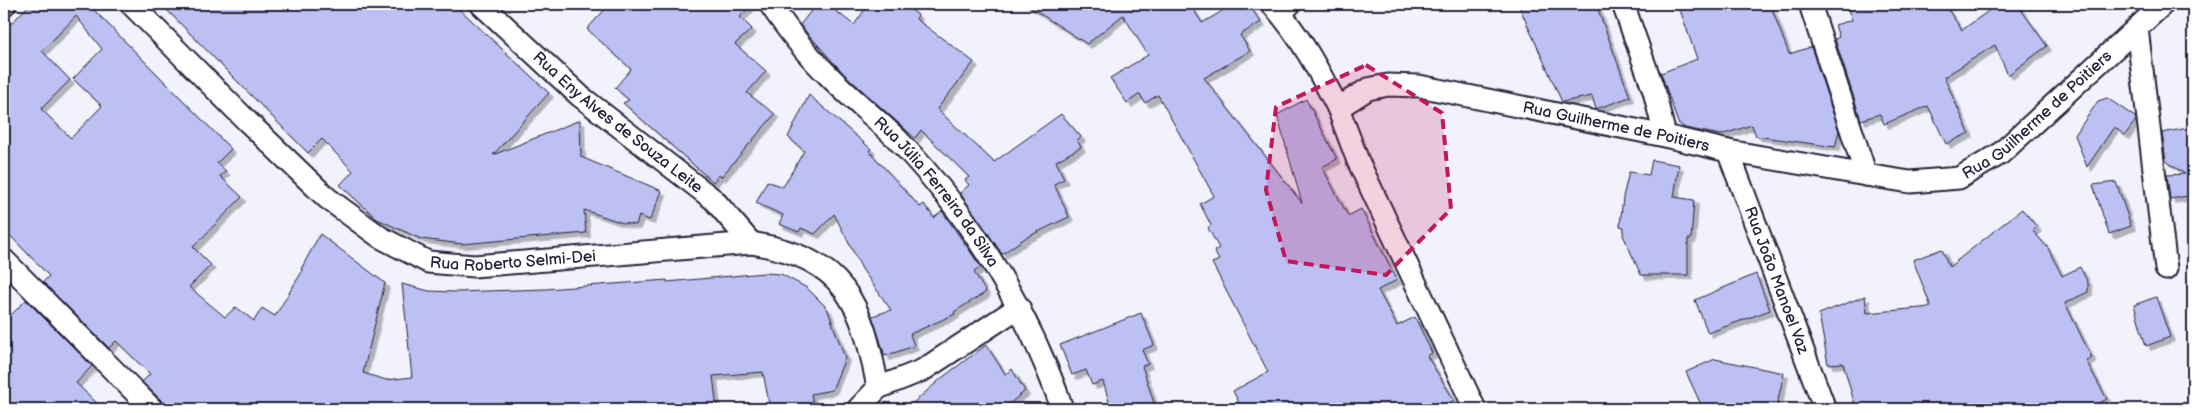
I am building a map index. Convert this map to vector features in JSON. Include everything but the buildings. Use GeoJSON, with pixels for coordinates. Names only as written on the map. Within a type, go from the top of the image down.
{"type":"FeatureCollection","features":[{"type":"Feature","properties":{"kind":"street","name":"Rua Roberto Selmi-Dei"},"geometry":{"type":"LineString","coordinates":[[131,4],[246,120],[327,198],[380,237],[428,262],[474,266],[751,243],[779,247],[815,263],[841,283],[859,312],[871,346],[878,388]]}},
{"type":"Feature","properties":{"kind":"street","name":"Rua Eny Alves de Souza Leite"},"geometry":{"type":"LineString","coordinates":[[481,4],[580,96],[714,200],[751,243]]}},
{"type":"Feature","properties":{"kind":"street","name":"Rua Júlia Ferreira da Silva"},"geometry":{"type":"LineString","coordinates":[[770,4],[792,37],[827,74],[896,139],[950,199],[988,253],[1019,307],[1056,387],[1062,409]]}},
{"type":"Feature","properties":{"kind":"street"},"geometry":{"type":"LineString","coordinates":[[1623,4],[1654,91],[1665,136]]}},
{"type":"Feature","properties":{"kind":"street"},"geometry":{"type":"LineString","coordinates":[[1810,4],[1866,175]]}},
{"type":"Feature","properties":{"kind":"street","name":"Rua Guilherme de Poitiers"},"geometry":{"type":"LineString","coordinates":[[1338,108],[1368,89],[1388,85],[1419,86],[1665,136],[1728,151],[1866,175],[1910,182],[1959,178],[2000,154],[2163,4]]}},
{"type":"Feature","properties":{"kind":"street"},"geometry":{"type":"LineString","coordinates":[[1284,8],[1338,108],[1358,161],[1475,409]]}},
{"type":"Feature","properties":{"kind":"street"},"geometry":{"type":"LineString","coordinates":[[2137,28],[2166,269]]}},
{"type":"Feature","properties":{"kind":"street","name":"Rua João Manoel Vaz"},"geometry":{"type":"LineString","coordinates":[[1728,151],[1825,409]]}},
{"type":"Feature","properties":{"kind":"street"},"geometry":{"type":"LineString","coordinates":[[4,260],[152,409]]}},
{"type":"Feature","properties":{"kind":"street"},"geometry":{"type":"LineString","coordinates":[[858,409],[878,388],[923,370],[1019,307]]}},
{"type":"Feature","properties":{"kind":"highlighted area"},"geometry":{"type":"Polygon","coordinates":[[[1366,65],[1442,113],[1451,209],[1386,275],[1286,261],[1266,190],[1276,107],[1366,65]]]}}]}
